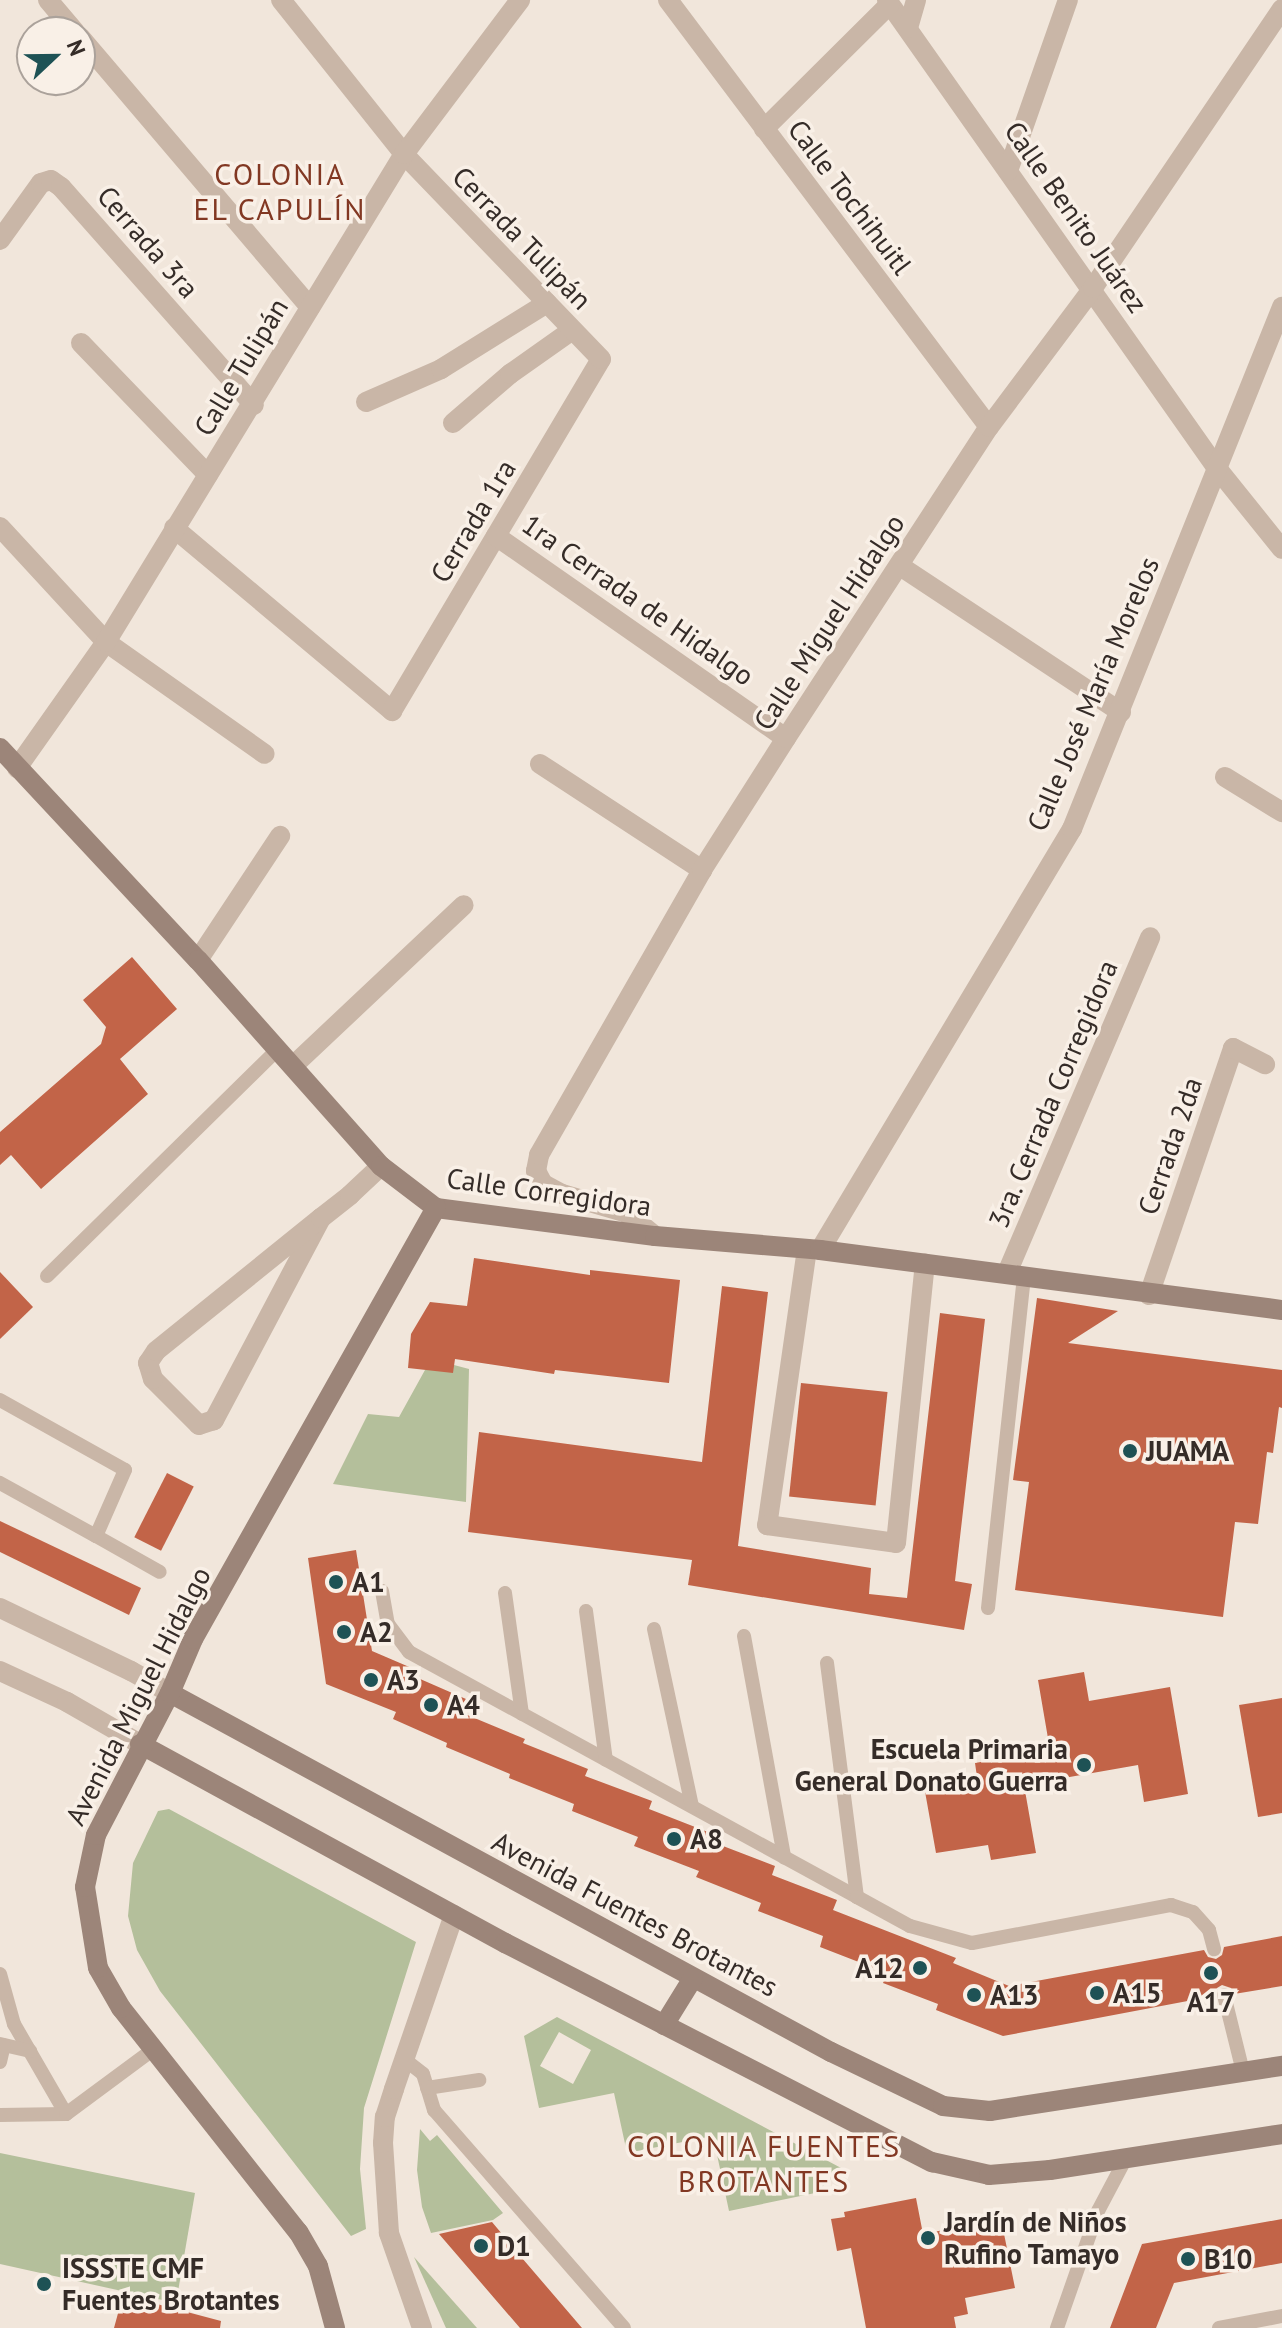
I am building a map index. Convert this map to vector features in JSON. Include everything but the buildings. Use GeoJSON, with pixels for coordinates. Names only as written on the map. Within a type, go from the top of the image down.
{"type":"FeatureCollection","features":[{"type":"Feature","properties":{"kind":"street"},"geometry":{"type":"LineString","coordinates":[[48,0],[62,16]]}},
{"type":"Feature","properties":{"kind":"street"},"geometry":{"type":"LineString","coordinates":[[281,0],[404,154]]}},
{"type":"Feature","properties":{"kind":"street","name":"Calle Tulipán"},"geometry":{"type":"LineString","coordinates":[[17,768],[106,642],[174,528],[254,405],[404,154],[520,0]]}},
{"type":"Feature","properties":{"kind":"street","name":"Calle Tochihuitl"},"geometry":{"type":"LineString","coordinates":[[668,0],[989,427]]}},
{"type":"Feature","properties":{"kind":"street"},"geometry":{"type":"LineString","coordinates":[[908,28],[916,0]]}},
{"type":"Feature","properties":{"kind":"street"},"geometry":{"type":"LineString","coordinates":[[1008,171],[1068,0]]}},
{"type":"Feature","properties":{"kind":"street"},"geometry":{"type":"LineString","coordinates":[[764,129],[889,2]]}},
{"type":"Feature","properties":{"kind":"street","name":"Calle Benito Juárez"},"geometry":{"type":"LineString","coordinates":[[889,2],[1216,467],[1282,549]]}},
{"type":"Feature","properties":{"kind":"street","name":"Calle Miguel Hidalgo"},"geometry":{"type":"LineString","coordinates":[[655,1236],[627,1213],[562,1194],[543,1184],[536,1171],[539,1155],[702,870],[786,738],[989,427],[1093,288],[1282,9]]}},
{"type":"Feature","properties":{"kind":"street"},"geometry":{"type":"LineString","coordinates":[[96,56],[310,307]]}},
{"type":"Feature","properties":{"kind":"street","name":"Cerrada Tulipán"},"geometry":{"type":"LineString","coordinates":[[404,154],[601,359]]}},
{"type":"Feature","properties":{"kind":"street","name":"Cerrada 3ra"},"geometry":{"type":"LineString","coordinates":[[0,240],[41,183],[51,180],[61,187],[254,405]]}},
{"type":"Feature","properties":{"kind":"street"},"geometry":{"type":"LineString","coordinates":[[366,402],[441,369],[547,303]]}},
{"type":"Feature","properties":{"kind":"street","name":"Calle José María Morelos"},"geometry":{"type":"LineString","coordinates":[[813,1250],[1072,829],[1282,307]]}},
{"type":"Feature","properties":{"kind":"street"},"geometry":{"type":"LineString","coordinates":[[453,423],[510,374],[571,331]]}},
{"type":"Feature","properties":{"kind":"street"},"geometry":{"type":"LineString","coordinates":[[81,343],[208,475]]}},
{"type":"Feature","properties":{"kind":"street","name":"Cerrada 1ra"},"geometry":{"type":"LineString","coordinates":[[174,528],[392,711],[601,359]]}},
{"type":"Feature","properties":{"kind":"street"},"geometry":{"type":"LineString","coordinates":[[0,527],[106,642],[265,754]]}},
{"type":"Feature","properties":{"kind":"street","name":"1ra Cerrada de Hidalgo"},"geometry":{"type":"LineString","coordinates":[[496,536],[786,738]]}},
{"type":"Feature","properties":{"kind":"street"},"geometry":{"type":"LineString","coordinates":[[900,566],[1121,712]]}},
{"type":"Feature","properties":{"kind":"street","name":"Calle Corregidora"},"geometry":{"type":"LineString","coordinates":[[0,748],[279,1048],[381,1166],[436,1208],[655,1236],[925,1263],[1149,1295],[1282,1310]]}},
{"type":"Feature","properties":{"kind":"street"},"geometry":{"type":"LineString","coordinates":[[540,764],[702,870]]}},
{"type":"Feature","properties":{"kind":"street"},"geometry":{"type":"LineString","coordinates":[[1225,777],[1282,812]]}},
{"type":"Feature","properties":{"kind":"street"},"geometry":{"type":"LineString","coordinates":[[198,960],[280,836]]}},
{"type":"Feature","properties":{"kind":"street"},"geometry":{"type":"LineString","coordinates":[[294,1065],[464,905]]}},
{"type":"Feature","properties":{"kind":"street","name":"3ra. Cerrada Corregidora"},"geometry":{"type":"LineString","coordinates":[[1015,1274],[1150,937]]}},
{"type":"Feature","properties":{"kind":"street","name":"Cerrada 2da"},"geometry":{"type":"LineString","coordinates":[[1149,1295],[1233,1048],[1265,1064]]}},
{"type":"Feature","properties":{"kind":"street"},"geometry":{"type":"LineString","coordinates":[[321,1218],[214,1420],[199,1425],[153,1379],[148,1363],[156,1351],[381,1166]]}},
{"type":"Feature","properties":{"kind":"street","name":"Avenida Miguel Hidalgo"},"geometry":{"type":"LineString","coordinates":[[335,2328],[318,2266],[298,2232],[121,2008],[98,1968],[85,1887],[96,1835],[140,1744],[170,1693],[193,1639],[436,1208]]}},
{"type":"Feature","properties":{"kind":"street"},"geometry":{"type":"LineString","coordinates":[[813,1250],[767,1525],[896,1543],[925,1263]]}},
{"type":"Feature","properties":{"kind":"street","name":"Avenida Fuentes Brotantes"},"geometry":{"type":"LineString","coordinates":[[0,1608],[170,1693],[693,1978],[943,2106],[990,2111],[1282,2066]]}},
{"type":"Feature","properties":{"kind":"street"},"geometry":{"type":"LineString","coordinates":[[0,1671],[67,1702],[454,1915],[932,2162],[989,2175],[1282,2134]]}},
{"type":"Feature","properties":{"kind":"street"},"geometry":{"type":"LineString","coordinates":[[422,2328],[389,2233],[384,2189],[385,2117],[454,1915]]}},
{"type":"Feature","properties":{"kind":"street"},"geometry":{"type":"LineString","coordinates":[[664,2025],[693,1978]]}},
{"type":"Feature","properties":{"kind":"lane"},"geometry":{"type":"LineString","coordinates":[[47,1276],[279,1048]]}},
{"type":"Feature","properties":{"kind":"lane"},"geometry":{"type":"LineString","coordinates":[[988,1608],[1015,1274]]}},
{"type":"Feature","properties":{"kind":"lane"},"geometry":{"type":"LineString","coordinates":[[0,1400],[125,1470],[96,1536]]}},
{"type":"Feature","properties":{"kind":"lane"},"geometry":{"type":"LineString","coordinates":[[0,1483],[160,1572]]}},
{"type":"Feature","properties":{"kind":"lane"},"geometry":{"type":"LineString","coordinates":[[382,1591],[388,1624],[409,1652],[910,1926],[972,1943],[1171,1905],[1193,1912],[1209,1930],[1214,1949]]}},
{"type":"Feature","properties":{"kind":"lane"},"geometry":{"type":"LineString","coordinates":[[505,1593],[522,1714]]}},
{"type":"Feature","properties":{"kind":"lane"},"geometry":{"type":"LineString","coordinates":[[586,1611],[606,1760]]}},
{"type":"Feature","properties":{"kind":"lane"},"geometry":{"type":"LineString","coordinates":[[654,1629],[692,1806]]}},
{"type":"Feature","properties":{"kind":"lane"},"geometry":{"type":"LineString","coordinates":[[744,1636],[784,1857]]}},
{"type":"Feature","properties":{"kind":"lane"},"geometry":{"type":"LineString","coordinates":[[827,1663],[857,1897]]}},
{"type":"Feature","properties":{"kind":"lane"},"geometry":{"type":"LineString","coordinates":[[0,1974],[14,2024],[66,2114]]}},
{"type":"Feature","properties":{"kind":"lane"},"geometry":{"type":"LineString","coordinates":[[1224,1995],[1243,2072]]}},
{"type":"Feature","properties":{"kind":"lane"},"geometry":{"type":"LineString","coordinates":[[0,2062],[2,2044],[30,2051]]}},
{"type":"Feature","properties":{"kind":"lane"},"geometry":{"type":"LineString","coordinates":[[0,2115],[66,2114],[154,2049]]}},
{"type":"Feature","properties":{"kind":"lane"},"geometry":{"type":"LineString","coordinates":[[404,2059],[423,2074],[434,2110],[624,2328]]}},
{"type":"Feature","properties":{"kind":"lane"},"geometry":{"type":"LineString","coordinates":[[427,2088],[479,2080]]}},
{"type":"Feature","properties":{"kind":"lane"},"geometry":{"type":"LineString","coordinates":[[1057,2328],[1098,2211],[1126,2158]]}},
{"type":"Feature","properties":{"kind":"lane"},"geometry":{"type":"LineString","coordinates":[[1219,2328],[1282,2316]]}},
{"type":"Feature","properties":{"kind":"green space"},"geometry":{"type":"Polygon","coordinates":[[[454,1365],[469,1369],[466,1502],[333,1484],[368,1414],[399,1417],[425,1370],[454,1365]]]}},
{"type":"Feature","properties":{"kind":"green space"},"geometry":{"type":"Polygon","coordinates":[[[169,1809],[416,1942],[364,2108],[360,2169],[366,2229],[351,2236],[160,1991],[137,1950],[128,1916],[133,1863],[158,1811],[169,1809]]]}},
{"type":"Feature","properties":{"kind":"green space"},"geometry":{"type":"Polygon","coordinates":[[[557,2017],[843,2169],[815,2193],[729,2211],[713,2136],[627,2153],[614,2093],[539,2108],[524,2036],[557,2017]],[[559,2032],[540,2066],[573,2084],[591,2050],[559,2032]]]}},
{"type":"Feature","properties":{"kind":"green space"},"geometry":{"type":"Polygon","coordinates":[[[420,2129],[430,2141],[437,2135],[503,2213],[493,2220],[431,2233],[422,2207],[417,2170],[420,2129]]]}},
{"type":"Feature","properties":{"kind":"green space"},"geometry":{"type":"Polygon","coordinates":[[[0,2153],[195,2193],[176,2303],[0,2264],[0,2153]]]}},
{"type":"Feature","properties":{"kind":"green space"},"geometry":{"type":"Polygon","coordinates":[[[414,2257],[477,2328],[446,2328],[414,2257]]]}},
{"type":"Feature","properties":{"kind":"place","name":"JUAMA"},"geometry":{"type":"Point","coordinates":[1130,1451]}},
{"type":"Feature","properties":{"kind":"place","name":"A1"},"geometry":{"type":"Point","coordinates":[336,1582]}},
{"type":"Feature","properties":{"kind":"place","name":"A2"},"geometry":{"type":"Point","coordinates":[344,1632]}},
{"type":"Feature","properties":{"kind":"place","name":"A3"},"geometry":{"type":"Point","coordinates":[371,1680]}},
{"type":"Feature","properties":{"kind":"place","name":"A4"},"geometry":{"type":"Point","coordinates":[431,1705]}},
{"type":"Feature","properties":{"kind":"place","name":"Escuela Primaria General Donato Guerra"},"geometry":{"type":"Point","coordinates":[1084,1765]}},
{"type":"Feature","properties":{"kind":"place","name":"A8"},"geometry":{"type":"Point","coordinates":[674,1839]}},
{"type":"Feature","properties":{"kind":"place","name":"A12"},"geometry":{"type":"Point","coordinates":[920,1968]}},
{"type":"Feature","properties":{"kind":"place","name":"A17"},"geometry":{"type":"Point","coordinates":[1211,1973]}},
{"type":"Feature","properties":{"kind":"place","name":"A15"},"geometry":{"type":"Point","coordinates":[1097,1993]}},
{"type":"Feature","properties":{"kind":"place","name":"A13"},"geometry":{"type":"Point","coordinates":[974,1995]}},
{"type":"Feature","properties":{"kind":"place","name":"Jardín de Niños Rufino Tamayo"},"geometry":{"type":"Point","coordinates":[928,2238]}},
{"type":"Feature","properties":{"kind":"place","name":"D1"},"geometry":{"type":"Point","coordinates":[481,2246]}},
{"type":"Feature","properties":{"kind":"place","name":"B10"},"geometry":{"type":"Point","coordinates":[1188,2259]}},
{"type":"Feature","properties":{"kind":"place","name":"ISSSTE CMF Fuentes Brotantes"},"geometry":{"type":"Point","coordinates":[44,2284]}},
{"type":"Feature","properties":{"kind":"district","name":"COLONIA EL CAPULÍN"},"geometry":{"type":"Point","coordinates":[280,191]}},
{"type":"Feature","properties":{"kind":"district","name":"COLONIA FUENTES BROTANTES"},"geometry":{"type":"Point","coordinates":[764,2163]}}]}
